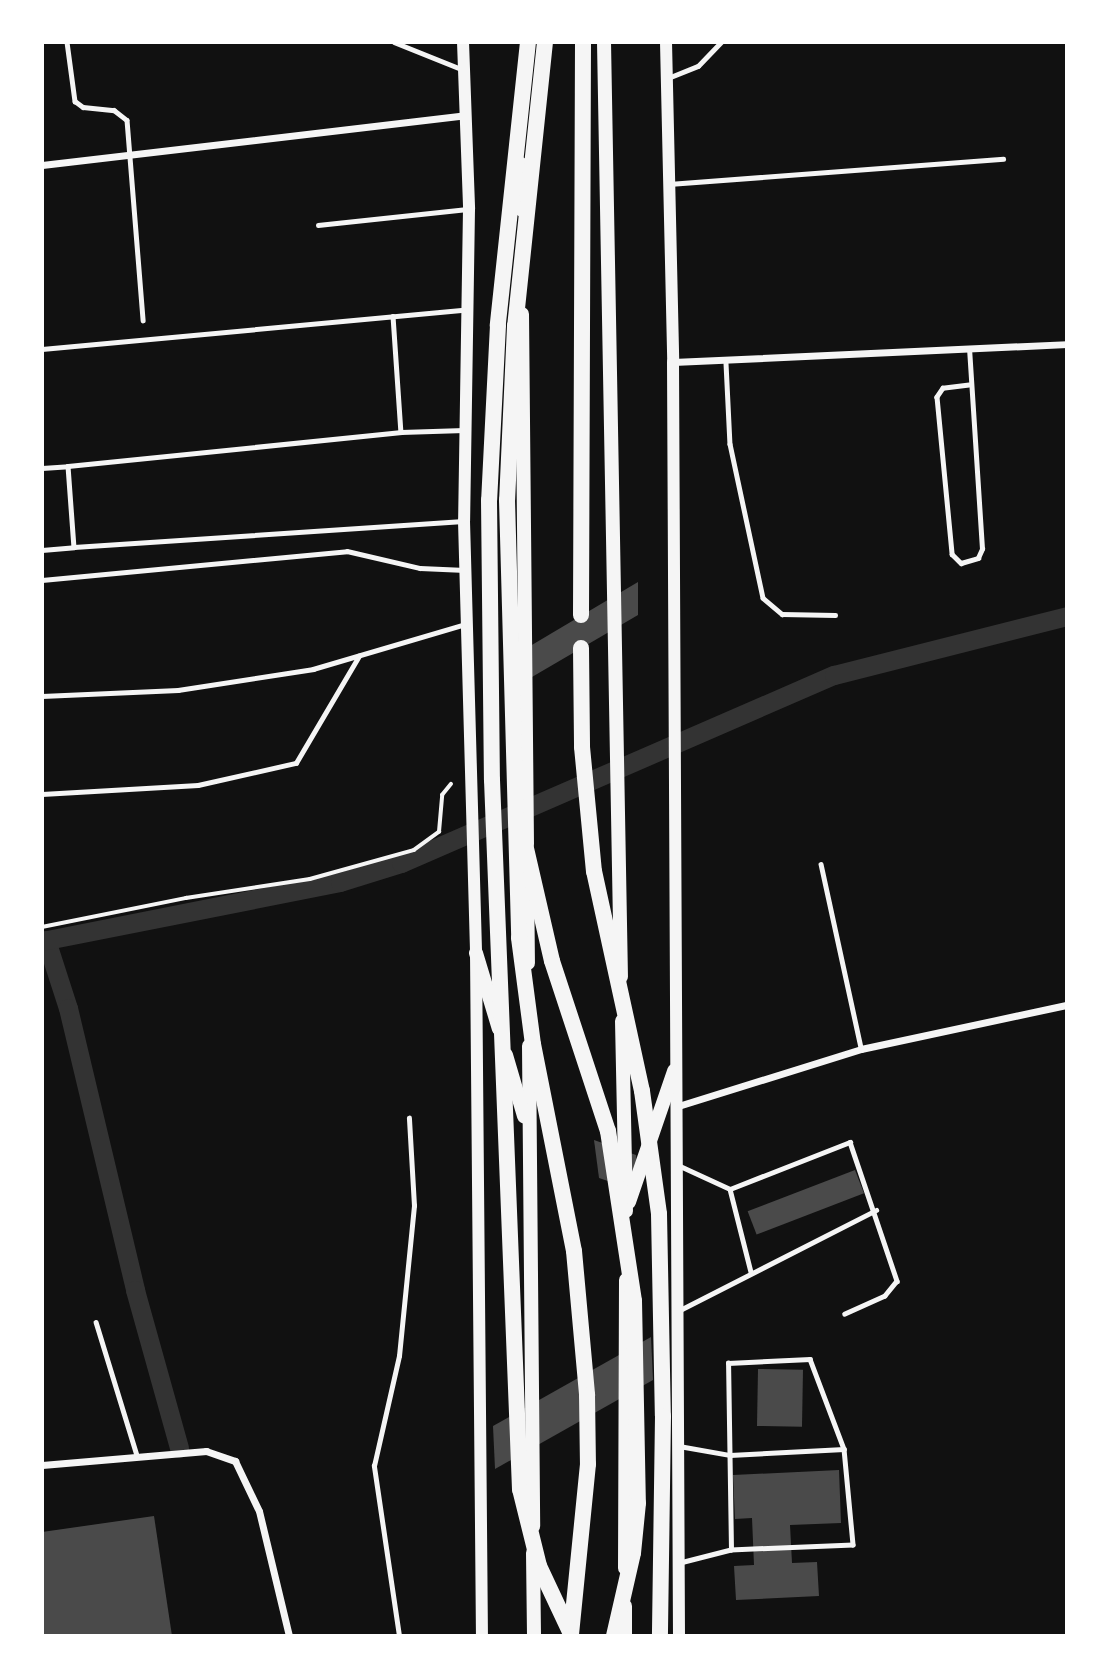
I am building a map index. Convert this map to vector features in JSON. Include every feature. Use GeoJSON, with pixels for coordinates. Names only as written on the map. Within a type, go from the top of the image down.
{"type":"FeatureCollection","features":[{"type":"Feature","properties":{"kind":"highway"},"geometry":{"type":"LineString","coordinates":[[520,42],[534,1636]]}},
{"type":"Feature","properties":{"kind":"highway"},"geometry":{"type":"LineString","coordinates":[[527,42],[495,379],[489,500],[492,794],[520,1489],[539,1566],[571,1635]]}},
{"type":"Feature","properties":{"kind":"highway"},"geometry":{"type":"LineString","coordinates":[[545,42],[515,326],[507,500],[512,780],[525,995],[564,1192],[582,1318],[588,1464],[571,1635]]}},
{"type":"Feature","properties":{"kind":"highway"},"geometry":{"type":"LineString","coordinates":[[581,615],[585,461],[583,42]]}},
{"type":"Feature","properties":{"kind":"highway"},"geometry":{"type":"LineString","coordinates":[[604,42],[626,1212],[625,1636]]}},
{"type":"Feature","properties":{"kind":"highway"},"geometry":{"type":"LineString","coordinates":[[581,648],[582,747],[591,846],[642,1091],[659,1214],[663,1403],[660,1636]]}},
{"type":"Feature","properties":{"kind":"highway"},"geometry":{"type":"LineString","coordinates":[[512,780],[539,914],[608,1131],[634,1301],[638,1503],[633,1553],[614,1636]]}},
{"type":"Feature","properties":{"kind":"highway"},"geometry":{"type":"LineString","coordinates":[[476,953],[530,1134]]}},
{"type":"Feature","properties":{"kind":"highway"},"geometry":{"type":"LineString","coordinates":[[626,1212],[674,1070]]}},
{"type":"Feature","properties":{"kind":"main road"},"geometry":{"type":"LineString","coordinates":[[463,42],[470,309],[464,521],[476,953],[482,1636]]}},
{"type":"Feature","properties":{"kind":"main road"},"geometry":{"type":"LineString","coordinates":[[463,71],[469,42]]}},
{"type":"Feature","properties":{"kind":"main road"},"geometry":{"type":"LineString","coordinates":[[666,42],[673,362],[675,1446],[679,1636]]}},
{"type":"Feature","properties":{"kind":"street"},"geometry":{"type":"LineString","coordinates":[[42,164],[465,115]]}},
{"type":"Feature","properties":{"kind":"street"},"geometry":{"type":"LineString","coordinates":[[673,362],[726,363],[1067,344]]}},
{"type":"Feature","properties":{"kind":"street"},"geometry":{"type":"LineString","coordinates":[[674,1107],[861,1049],[1067,1005]]}},
{"type":"Feature","properties":{"kind":"street"},"geometry":{"type":"LineString","coordinates":[[42,1465],[206,1451],[235,1461],[259,1511],[289,1636]]}},
{"type":"Feature","properties":{"kind":"lane"},"geometry":{"type":"LineString","coordinates":[[67,42],[75,101],[121,115],[127,120],[132,154],[144,320]]}},
{"type":"Feature","properties":{"kind":"lane"},"geometry":{"type":"LineString","coordinates":[[394,42],[463,71]]}},
{"type":"Feature","properties":{"kind":"lane"},"geometry":{"type":"LineString","coordinates":[[667,78],[698,66],[721,42]]}},
{"type":"Feature","properties":{"kind":"lane"},"geometry":{"type":"LineString","coordinates":[[668,184],[1003,159]]}},
{"type":"Feature","properties":{"kind":"lane"},"geometry":{"type":"LineString","coordinates":[[318,225],[469,209]]}},
{"type":"Feature","properties":{"kind":"lane"},"geometry":{"type":"LineString","coordinates":[[42,349],[470,309]]}},
{"type":"Feature","properties":{"kind":"lane"},"geometry":{"type":"LineString","coordinates":[[393,316],[401,432]]}},
{"type":"Feature","properties":{"kind":"lane"},"geometry":{"type":"LineString","coordinates":[[969,349],[969,385],[982,550],[978,558],[961,563],[952,554],[937,397],[943,388],[969,385]]}},
{"type":"Feature","properties":{"kind":"lane"},"geometry":{"type":"LineString","coordinates":[[726,363],[730,444],[763,598],[782,614],[835,615]]}},
{"type":"Feature","properties":{"kind":"lane"},"geometry":{"type":"LineString","coordinates":[[42,468],[401,432],[467,430]]}},
{"type":"Feature","properties":{"kind":"lane"},"geometry":{"type":"LineString","coordinates":[[68,466],[74,547]]}},
{"type":"Feature","properties":{"kind":"lane"},"geometry":{"type":"LineString","coordinates":[[42,550],[464,521]]}},
{"type":"Feature","properties":{"kind":"lane"},"geometry":{"type":"LineString","coordinates":[[42,580],[347,551],[419,568],[466,570]]}},
{"type":"Feature","properties":{"kind":"lane"},"geometry":{"type":"LineString","coordinates":[[42,696],[177,690],[313,669],[467,624]]}},
{"type":"Feature","properties":{"kind":"lane"},"geometry":{"type":"LineString","coordinates":[[42,794],[198,785],[296,763],[359,655]]}},
{"type":"Feature","properties":{"kind":"lane"},"geometry":{"type":"LineString","coordinates":[[821,864],[861,1049]]}},
{"type":"Feature","properties":{"kind":"lane"},"geometry":{"type":"LineString","coordinates":[[399,1636],[374,1466],[399,1356],[414,1206],[409,1118]]}},
{"type":"Feature","properties":{"kind":"lane"},"geometry":{"type":"LineString","coordinates":[[674,1163],[730,1189],[850,1142],[876,1210],[897,1281],[885,1296],[845,1314]]}},
{"type":"Feature","properties":{"kind":"lane"},"geometry":{"type":"LineString","coordinates":[[730,1189],[751,1272]]}},
{"type":"Feature","properties":{"kind":"lane"},"geometry":{"type":"LineString","coordinates":[[676,1312],[876,1210]]}},
{"type":"Feature","properties":{"kind":"lane"},"geometry":{"type":"LineString","coordinates":[[96,1322],[137,1455]]}},
{"type":"Feature","properties":{"kind":"lane"},"geometry":{"type":"LineString","coordinates":[[677,1564],[731,1550],[853,1545],[844,1449],[810,1359],[728,1363],[731,1550]]}},
{"type":"Feature","properties":{"kind":"lane"},"geometry":{"type":"LineString","coordinates":[[675,1446],[730,1455],[844,1449]]}},
{"type":"Feature","properties":{"kind":"path"},"geometry":{"type":"LineString","coordinates":[[42,927],[186,898],[310,879],[414,850],[439,832],[442,795],[451,784]]}},
{"type":"Feature","properties":{"kind":"building"},"geometry":{"type":"Polygon","coordinates":[[[638,582],[638,615],[520,684],[520,652],[638,582]]]}},
{"type":"Feature","properties":{"kind":"building"},"geometry":{"type":"Polygon","coordinates":[[[594,1140],[636,1155],[640,1192],[599,1178],[594,1140]]]}},
{"type":"Feature","properties":{"kind":"building"},"geometry":{"type":"Polygon","coordinates":[[[855,1170],[864,1193],[757,1235],[748,1211],[855,1170]]]}},
{"type":"Feature","properties":{"kind":"building"},"geometry":{"type":"Polygon","coordinates":[[[651,1337],[653,1380],[495,1469],[493,1426],[651,1337]]]}},
{"type":"Feature","properties":{"kind":"building"},"geometry":{"type":"Polygon","coordinates":[[[758,1369],[803,1370],[802,1427],[757,1426],[758,1369]]]}},
{"type":"Feature","properties":{"kind":"building"},"geometry":{"type":"Polygon","coordinates":[[[839,1470],[841,1523],[790,1525],[792,1563],[817,1562],[819,1596],[736,1600],[734,1566],[754,1565],[752,1518],[735,1519],[733,1475],[839,1470]]]}},
{"type":"Feature","properties":{"kind":"building"},"geometry":{"type":"Polygon","coordinates":[[[154,1516],[172,1636],[42,1636],[42,1532],[154,1516]]]}},
{"type":"Feature","properties":{"kind":"waterway"},"geometry":{"type":"LineString","coordinates":[[42,941],[340,882],[401,863],[834,675],[1067,616]]}},
{"type":"Feature","properties":{"kind":"waterway"},"geometry":{"type":"LineString","coordinates":[[46,940],[68,1008],[135,1290],[179,1448]]}}]}
